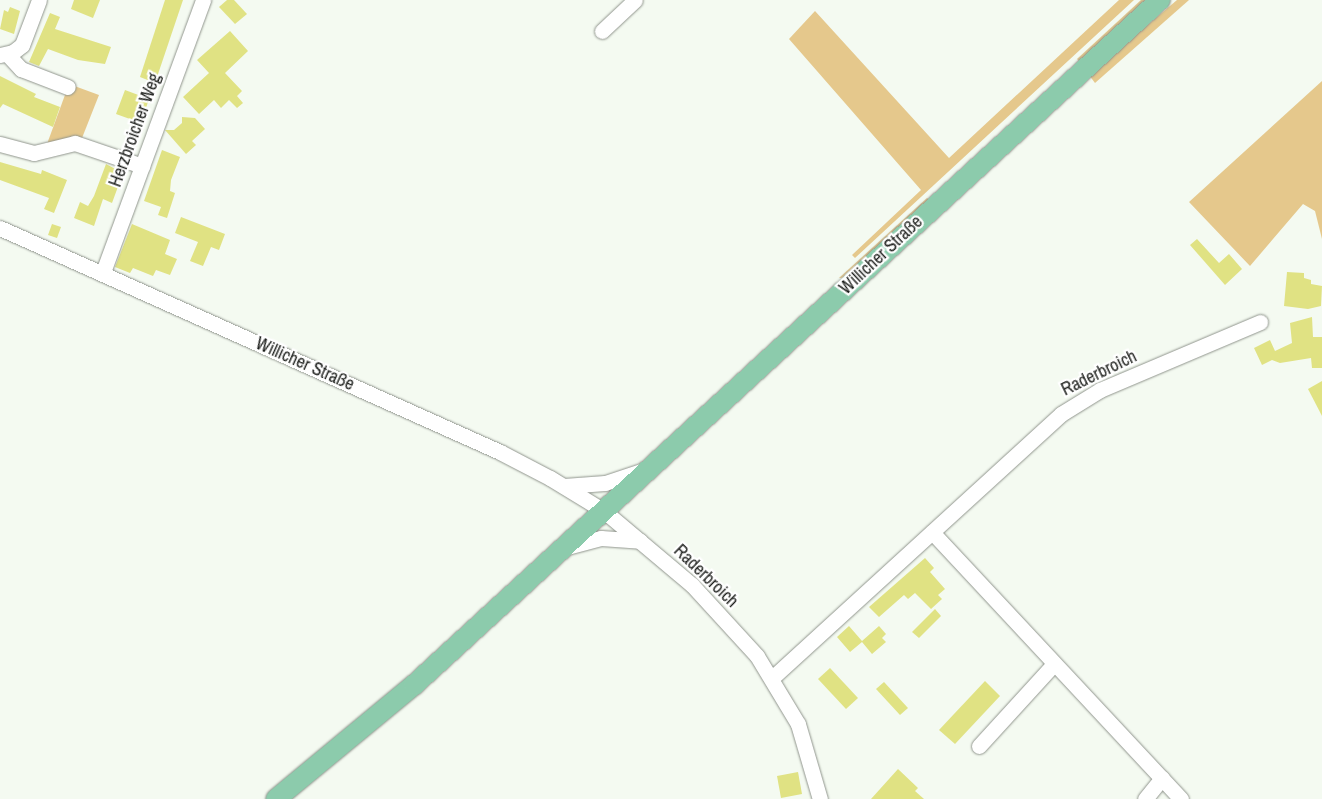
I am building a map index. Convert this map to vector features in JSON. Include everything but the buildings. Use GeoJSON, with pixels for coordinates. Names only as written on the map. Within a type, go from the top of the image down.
{"type":"FeatureCollection","features":[{"type":"Feature","properties":{"kind":"main road","name":"Willicher Straße"},"geometry":{"type":"LineString","coordinates":[[276,799],[353,738],[458,645],[1160,0]]}},
{"type":"Feature","properties":{"kind":"street"},"geometry":{"type":"LineString","coordinates":[[3,54],[16,50],[24,42],[39,0]]}},
{"type":"Feature","properties":{"kind":"street","name":"Herzbroicher Weg"},"geometry":{"type":"LineString","coordinates":[[103,272],[203,0]]}},
{"type":"Feature","properties":{"kind":"street"},"geometry":{"type":"LineString","coordinates":[[602,31],[635,0]]}},
{"type":"Feature","properties":{"kind":"street"},"geometry":{"type":"LineString","coordinates":[[3,54],[21,69],[68,87]]}},
{"type":"Feature","properties":{"kind":"street"},"geometry":{"type":"LineString","coordinates":[[0,144],[34,154],[75,143],[142,166]]}},
{"type":"Feature","properties":{"kind":"street","name":"Willicher Straße"},"geometry":{"type":"LineString","coordinates":[[0,228],[103,272],[500,452],[564,486],[604,511]]}},
{"type":"Feature","properties":{"kind":"street","name":"Raderbroich"},"geometry":{"type":"LineString","coordinates":[[772,678],[1040,431],[1075,404],[1100,390],[1260,322]]}},
{"type":"Feature","properties":{"kind":"street"},"geometry":{"type":"LineString","coordinates":[[564,486],[605,483],[650,468]]}},
{"type":"Feature","properties":{"kind":"street","name":"Raderbroich"},"geometry":{"type":"LineString","coordinates":[[604,511],[643,542],[713,607],[772,678],[803,737],[820,799]]}},
{"type":"Feature","properties":{"kind":"street"},"geometry":{"type":"LineString","coordinates":[[932,532],[1181,799]]}},
{"type":"Feature","properties":{"kind":"street"},"geometry":{"type":"LineString","coordinates":[[563,548],[601,538],[643,542]]}},
{"type":"Feature","properties":{"kind":"street"},"geometry":{"type":"LineString","coordinates":[[979,746],[1054,664]]}},
{"type":"Feature","properties":{"kind":"street"},"geometry":{"type":"LineString","coordinates":[[1145,799],[1162,778]]}},
{"type":"Feature","properties":{"kind":"shaded area"},"geometry":{"type":"Polygon","coordinates":[[[1119,0],[1134,0],[855,258],[852,255],[921,190],[789,39],[815,11],[949,158],[1119,0]]]}},
{"type":"Feature","properties":{"kind":"shaded area"},"geometry":{"type":"Polygon","coordinates":[[[1141,0],[1146,0],[1080,62],[1077,59],[1141,0]]]}},
{"type":"Feature","properties":{"kind":"shaded area"},"geometry":{"type":"Polygon","coordinates":[[[1177,0],[1189,0],[1095,83],[1089,75],[1177,0]]]}},
{"type":"Feature","properties":{"kind":"shaded area"},"geometry":{"type":"Polygon","coordinates":[[[1322,81],[1322,239],[1315,211],[1303,204],[1250,266],[1189,202],[1322,81]]]}},
{"type":"Feature","properties":{"kind":"shaded area"},"geometry":{"type":"Polygon","coordinates":[[[69,84],[99,95],[82,138],[47,144],[69,84]]]}},
{"type":"Feature","properties":{"kind":"shaded area"},"geometry":{"type":"Polygon","coordinates":[[[927,198],[930,200],[845,278],[839,278],[927,198]]]}}]}
